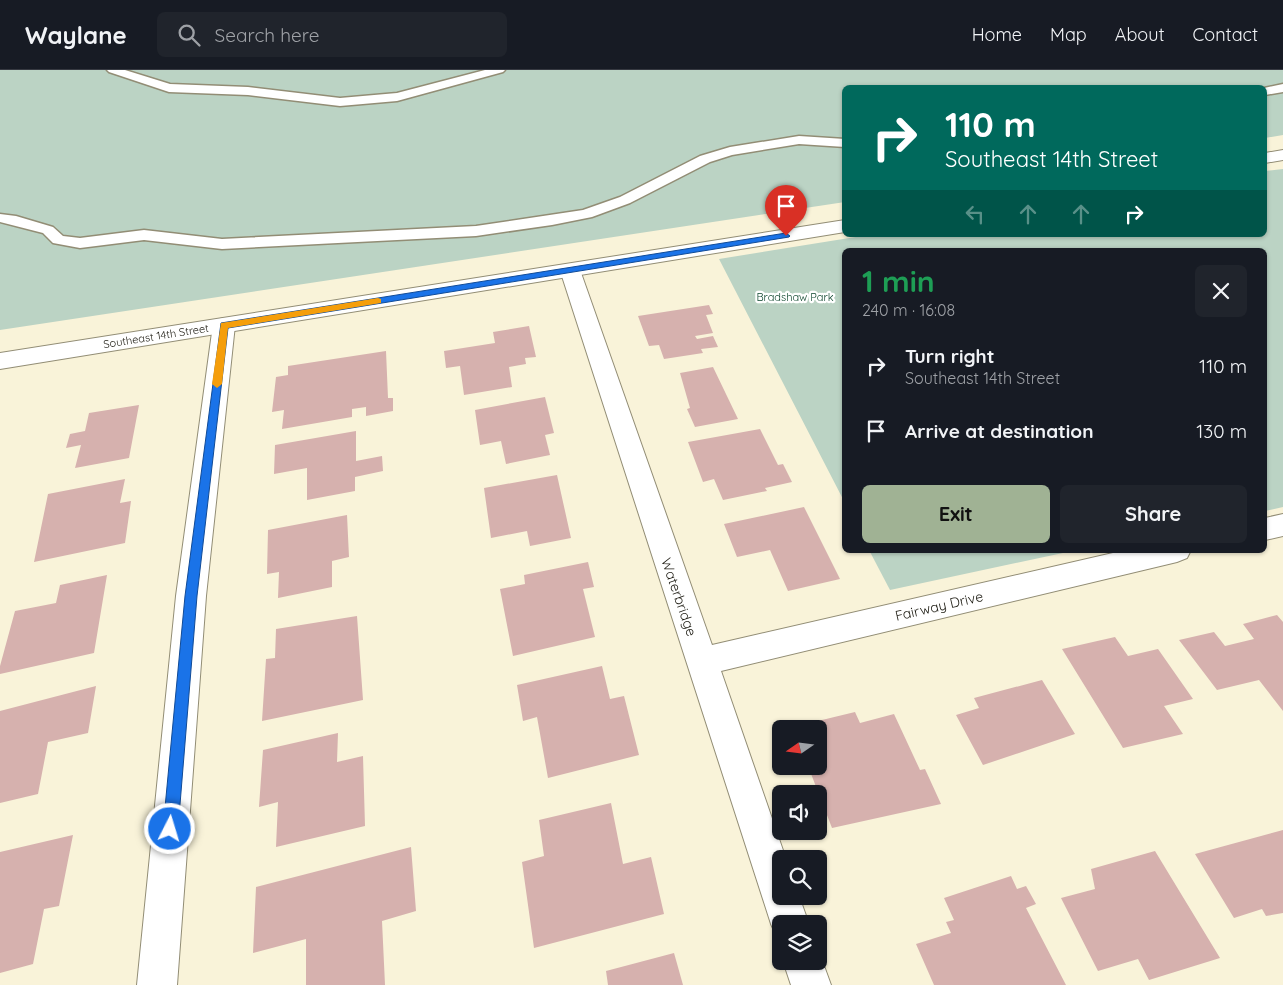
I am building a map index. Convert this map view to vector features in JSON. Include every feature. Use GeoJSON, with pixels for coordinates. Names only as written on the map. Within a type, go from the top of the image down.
{"type":"FeatureCollection","features":[{"type":"Feature","properties":{"kind":"street"},"geometry":{"type":"LineString","coordinates":[[1267,158],[1283,155]]}},
{"type":"Feature","properties":{"kind":"street","name":"Southeast 14th Street"},"geometry":{"type":"LineString","coordinates":[[0,361],[842,226]]}},
{"type":"Feature","properties":{"kind":"street","name":"Waterbridge"},"geometry":{"type":"LineString","coordinates":[[570,270],[787,915]]}},
{"type":"Feature","properties":{"kind":"street"},"geometry":{"type":"LineString","coordinates":[[157,985],[191,596],[224,325]]}},
{"type":"Feature","properties":{"kind":"street"},"geometry":{"type":"LineString","coordinates":[[1267,529],[1283,525]]}},
{"type":"Feature","properties":{"kind":"street","name":"Fairway Drive"},"geometry":{"type":"LineString","coordinates":[[701,662],[1164,553]]}},
{"type":"Feature","properties":{"kind":"street"},"geometry":{"type":"LineString","coordinates":[[806,970],[811,985]]}},
{"type":"Feature","properties":{"kind":"lane"},"geometry":{"type":"LineString","coordinates":[[113,70],[169,88],[248,91],[340,102],[398,97],[499,70]]}},
{"type":"Feature","properties":{"kind":"lane"},"geometry":{"type":"LineString","coordinates":[[1267,91],[1283,88]]}},
{"type":"Feature","properties":{"kind":"lane"},"geometry":{"type":"LineString","coordinates":[[0,218],[16,220],[48,230],[58,240],[80,243],[144,235],[222,244],[476,231],[552,221],[587,214],[625,200],[705,159],[730,151],[799,140],[842,143]]}},
{"type":"Feature","properties":{"kind":"green space"},"geometry":{"type":"Polygon","coordinates":[[[0,70],[1283,70],[1283,135],[1267,138],[1267,85],[842,85],[842,202],[0,330],[0,70]]]}},
{"type":"Feature","properties":{"kind":"green space","name":"Bradshaw Park"},"geometry":{"type":"Polygon","coordinates":[[[1283,169],[1283,507],[1267,511],[1267,248],[842,248],[842,497],[719,259],[856,237],[1267,237],[1267,171],[1283,169]]]}},
{"type":"Feature","properties":{"kind":"green space"},"geometry":{"type":"Polygon","coordinates":[[[871,553],[1063,553],[890,590],[871,553]]]}},
{"type":"Feature","properties":{"kind":"building"},"geometry":{"type":"Polygon","coordinates":[[[709,305],[713,314],[706,315],[713,333],[695,336],[697,339],[713,336],[718,347],[701,349],[703,353],[664,359],[659,345],[649,346],[638,316],[709,305]]]}},
{"type":"Feature","properties":{"kind":"building"},"geometry":{"type":"Polygon","coordinates":[[[529,326],[536,357],[525,358],[526,364],[509,367],[512,387],[464,395],[460,366],[446,368],[444,351],[495,343],[493,332],[529,326]]]}},
{"type":"Feature","properties":{"kind":"building"},"geometry":{"type":"Polygon","coordinates":[[[386,351],[388,398],[393,398],[393,411],[366,416],[366,407],[352,409],[352,417],[282,429],[284,410],[272,412],[276,377],[288,375],[288,366],[386,351]]]}},
{"type":"Feature","properties":{"kind":"building"},"geometry":{"type":"Polygon","coordinates":[[[713,367],[738,419],[695,427],[687,409],[690,408],[680,373],[713,367]]]}},
{"type":"Feature","properties":{"kind":"building"},"geometry":{"type":"Polygon","coordinates":[[[545,397],[554,433],[545,435],[550,455],[506,464],[501,441],[480,445],[475,410],[545,397]]]}},
{"type":"Feature","properties":{"kind":"building"},"geometry":{"type":"Polygon","coordinates":[[[139,405],[129,458],[75,468],[81,445],[66,448],[70,434],[85,431],[89,413],[139,405]]]}},
{"type":"Feature","properties":{"kind":"building"},"geometry":{"type":"Polygon","coordinates":[[[760,429],[778,465],[783,464],[792,482],[765,488],[767,491],[723,500],[714,479],[703,482],[688,442],[760,429]]]}},
{"type":"Feature","properties":{"kind":"building"},"geometry":{"type":"Polygon","coordinates":[[[356,431],[356,461],[382,456],[383,471],[355,477],[355,491],[307,500],[307,468],[274,474],[275,445],[356,431]]]}},
{"type":"Feature","properties":{"kind":"building"},"geometry":{"type":"Polygon","coordinates":[[[557,475],[571,538],[530,546],[527,531],[491,538],[484,488],[557,475]]]}},
{"type":"Feature","properties":{"kind":"building"},"geometry":{"type":"Polygon","coordinates":[[[125,479],[120,503],[131,501],[125,543],[34,562],[48,494],[125,479]]]}},
{"type":"Feature","properties":{"kind":"building"},"geometry":{"type":"Polygon","coordinates":[[[804,507],[840,579],[788,591],[770,550],[737,557],[724,524],[804,507]]]}},
{"type":"Feature","properties":{"kind":"building"},"geometry":{"type":"Polygon","coordinates":[[[347,515],[349,557],[332,561],[332,587],[278,598],[279,572],[267,574],[268,530],[347,515]]]}},
{"type":"Feature","properties":{"kind":"building"},"geometry":{"type":"Polygon","coordinates":[[[588,562],[594,587],[583,589],[595,637],[513,656],[500,589],[525,584],[524,575],[588,562]]]}},
{"type":"Feature","properties":{"kind":"building"},"geometry":{"type":"Polygon","coordinates":[[[107,575],[94,653],[0,674],[0,666],[15,611],[56,603],[60,585],[107,575]]]}},
{"type":"Feature","properties":{"kind":"building"},"geometry":{"type":"Polygon","coordinates":[[[1277,615],[1283,622],[1283,711],[1259,680],[1217,690],[1179,640],[1214,632],[1225,646],[1254,639],[1243,624],[1277,615]]]}},
{"type":"Feature","properties":{"kind":"building"},"geometry":{"type":"Polygon","coordinates":[[[357,616],[363,700],[262,721],[266,659],[275,658],[276,629],[357,616]]]}},
{"type":"Feature","properties":{"kind":"building"},"geometry":{"type":"Polygon","coordinates":[[[1115,637],[1128,656],[1158,649],[1193,699],[1164,706],[1183,734],[1123,748],[1062,649],[1115,637]]]}},
{"type":"Feature","properties":{"kind":"building"},"geometry":{"type":"Polygon","coordinates":[[[602,666],[610,699],[624,696],[639,755],[548,778],[537,717],[523,721],[517,685],[602,666]]]}},
{"type":"Feature","properties":{"kind":"building"},"geometry":{"type":"Polygon","coordinates":[[[1042,680],[1075,734],[983,765],[956,715],[979,708],[974,698],[1042,680]]]}},
{"type":"Feature","properties":{"kind":"building"},"geometry":{"type":"Polygon","coordinates":[[[96,686],[88,733],[48,742],[38,794],[0,803],[0,711],[96,686]]]}},
{"type":"Feature","properties":{"kind":"building"},"geometry":{"type":"Polygon","coordinates":[[[855,712],[860,723],[894,714],[920,770],[925,769],[941,804],[832,828],[827,815],[827,785],[815,785],[811,775],[828,775],[828,720],[822,720],[855,712]]]}},
{"type":"Feature","properties":{"kind":"building"},"geometry":{"type":"Polygon","coordinates":[[[338,733],[337,762],[363,756],[365,826],[276,847],[278,802],[259,807],[263,750],[338,733]]]}},
{"type":"Feature","properties":{"kind":"building"},"geometry":{"type":"Polygon","coordinates":[[[611,803],[623,864],[651,857],[664,914],[534,948],[522,862],[544,856],[539,820],[611,803]]]}},
{"type":"Feature","properties":{"kind":"building"},"geometry":{"type":"Polygon","coordinates":[[[1283,830],[1283,913],[1266,916],[1262,909],[1234,918],[1195,854],[1283,830]]]}},
{"type":"Feature","properties":{"kind":"building"},"geometry":{"type":"Polygon","coordinates":[[[73,835],[59,906],[44,909],[33,964],[0,973],[0,852],[73,835]]]}},
{"type":"Feature","properties":{"kind":"building"},"geometry":{"type":"Polygon","coordinates":[[[411,847],[416,911],[382,921],[385,985],[306,985],[306,939],[253,953],[256,887],[411,847]]]}},
{"type":"Feature","properties":{"kind":"building"},"geometry":{"type":"Polygon","coordinates":[[[1155,851],[1220,958],[1149,980],[1138,959],[1098,971],[1061,898],[1095,889],[1091,869],[1155,851]]]}},
{"type":"Feature","properties":{"kind":"building"},"geometry":{"type":"Polygon","coordinates":[[[1011,876],[1017,889],[1026,886],[1036,904],[1026,908],[1066,985],[934,985],[916,944],[951,933],[946,922],[954,920],[944,898],[1011,876]]]}},
{"type":"Feature","properties":{"kind":"building"},"geometry":{"type":"Polygon","coordinates":[[[674,953],[683,985],[608,985],[606,971],[674,953]]]}},
{"type":"Feature","properties":{"kind":"slow traffic"},"geometry":{"type":"LineString","coordinates":[[217,384],[224,325],[378,301]]}},
{"type":"Feature","properties":{"kind":"route"},"geometry":{"type":"LineString","coordinates":[[170,829],[191,596],[224,325],[786,236]]}}]}
